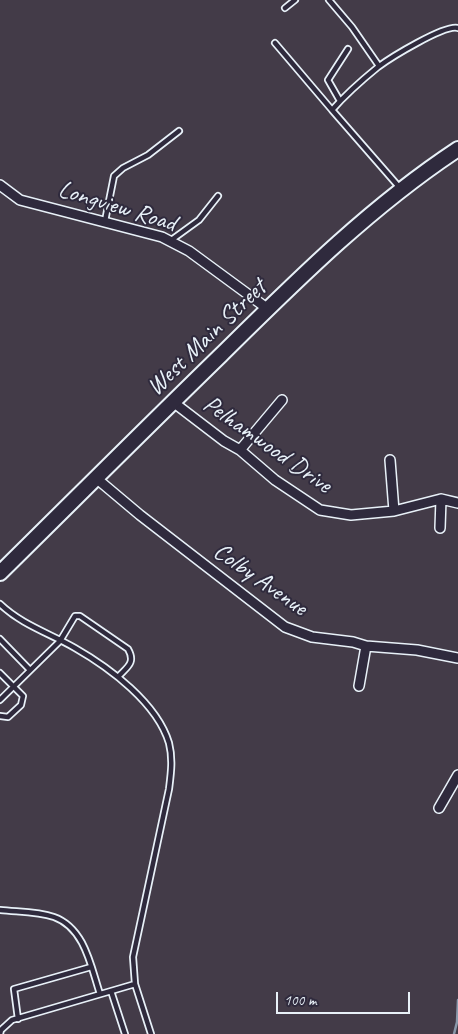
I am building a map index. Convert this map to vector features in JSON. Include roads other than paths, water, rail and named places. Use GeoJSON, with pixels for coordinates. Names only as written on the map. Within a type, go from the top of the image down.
{"type":"FeatureCollection","features":[{"type":"Feature","properties":{"kind":"main road","name":"West Main Street"},"geometry":{"type":"LineString","coordinates":[[0,573],[268,309],[342,239],[400,189],[458,149]]}},
{"type":"Feature","properties":{"kind":"street","name":"Longview Road"},"geometry":{"type":"LineString","coordinates":[[0,185],[20,200],[162,237],[190,251],[268,309]]}},
{"type":"Feature","properties":{"kind":"street"},"geometry":{"type":"LineString","coordinates":[[240,450],[282,400]]}},
{"type":"Feature","properties":{"kind":"street","name":"Pelhamwood Drive"},"geometry":{"type":"LineString","coordinates":[[173,402],[224,441],[240,450],[275,480],[320,510],[351,515],[394,511],[441,499],[458,503]]}},
{"type":"Feature","properties":{"kind":"street"},"geometry":{"type":"LineString","coordinates":[[390,460],[394,511]]}},
{"type":"Feature","properties":{"kind":"street","name":"Colby Avenue"},"geometry":{"type":"LineString","coordinates":[[96,478],[140,515],[285,627],[312,637],[352,642],[366,646],[417,650],[458,658]]}},
{"type":"Feature","properties":{"kind":"street"},"geometry":{"type":"LineString","coordinates":[[440,528],[441,499]]}},
{"type":"Feature","properties":{"kind":"street"},"geometry":{"type":"LineString","coordinates":[[358,686],[366,646]]}},
{"type":"Feature","properties":{"kind":"street"},"geometry":{"type":"LineString","coordinates":[[440,808],[458,775]]}},
{"type":"Feature","properties":{"kind":"lane"},"geometry":{"type":"LineString","coordinates":[[285,8],[295,0]]}},
{"type":"Feature","properties":{"kind":"lane"},"geometry":{"type":"LineString","coordinates":[[329,0],[352,27],[379,66]]}},
{"type":"Feature","properties":{"kind":"lane"},"geometry":{"type":"LineString","coordinates":[[332,110],[379,66],[432,34],[454,26],[458,28]]}},
{"type":"Feature","properties":{"kind":"lane"},"geometry":{"type":"LineString","coordinates":[[275,43],[400,189]]}},
{"type":"Feature","properties":{"kind":"lane"},"geometry":{"type":"LineString","coordinates":[[340,101],[328,80],[348,49]]}},
{"type":"Feature","properties":{"kind":"lane"},"geometry":{"type":"LineString","coordinates":[[105,221],[114,176],[123,168],[148,155],[179,131]]}},
{"type":"Feature","properties":{"kind":"lane"},"geometry":{"type":"LineString","coordinates":[[170,241],[199,220],[218,196]]}},
{"type":"Feature","properties":{"kind":"lane"},"geometry":{"type":"LineString","coordinates":[[0,604],[23,622],[95,660],[118,677],[141,699],[156,717],[169,743],[172,767],[135,943],[133,970],[135,984],[151,1034]]}},
{"type":"Feature","properties":{"kind":"lane"},"geometry":{"type":"LineString","coordinates":[[0,700],[60,640],[75,616],[80,616],[128,649],[132,657],[132,663],[118,677]]}},
{"type":"Feature","properties":{"kind":"lane"},"geometry":{"type":"LineString","coordinates":[[0,639],[30,670]]}},
{"type":"Feature","properties":{"kind":"lane"},"geometry":{"type":"LineString","coordinates":[[0,673],[23,696],[21,705],[8,717],[0,716]]}},
{"type":"Feature","properties":{"kind":"lane"},"geometry":{"type":"LineString","coordinates":[[0,910],[48,916],[69,925],[82,944],[100,994]]}},
{"type":"Feature","properties":{"kind":"lane"},"geometry":{"type":"LineString","coordinates":[[18,1018],[14,989],[91,968]]}},
{"type":"Feature","properties":{"kind":"lane"},"geometry":{"type":"LineString","coordinates":[[0,1034],[1,1030],[12,1020],[135,984]]}},
{"type":"Feature","properties":{"kind":"lane"},"geometry":{"type":"LineString","coordinates":[[111,990],[125,1034]]}},
{"type":"Feature","properties":{"kind":"waterway"},"geometry":{"type":"LineString","coordinates":[[454,1034],[457,1022],[458,1000]]}}]}
